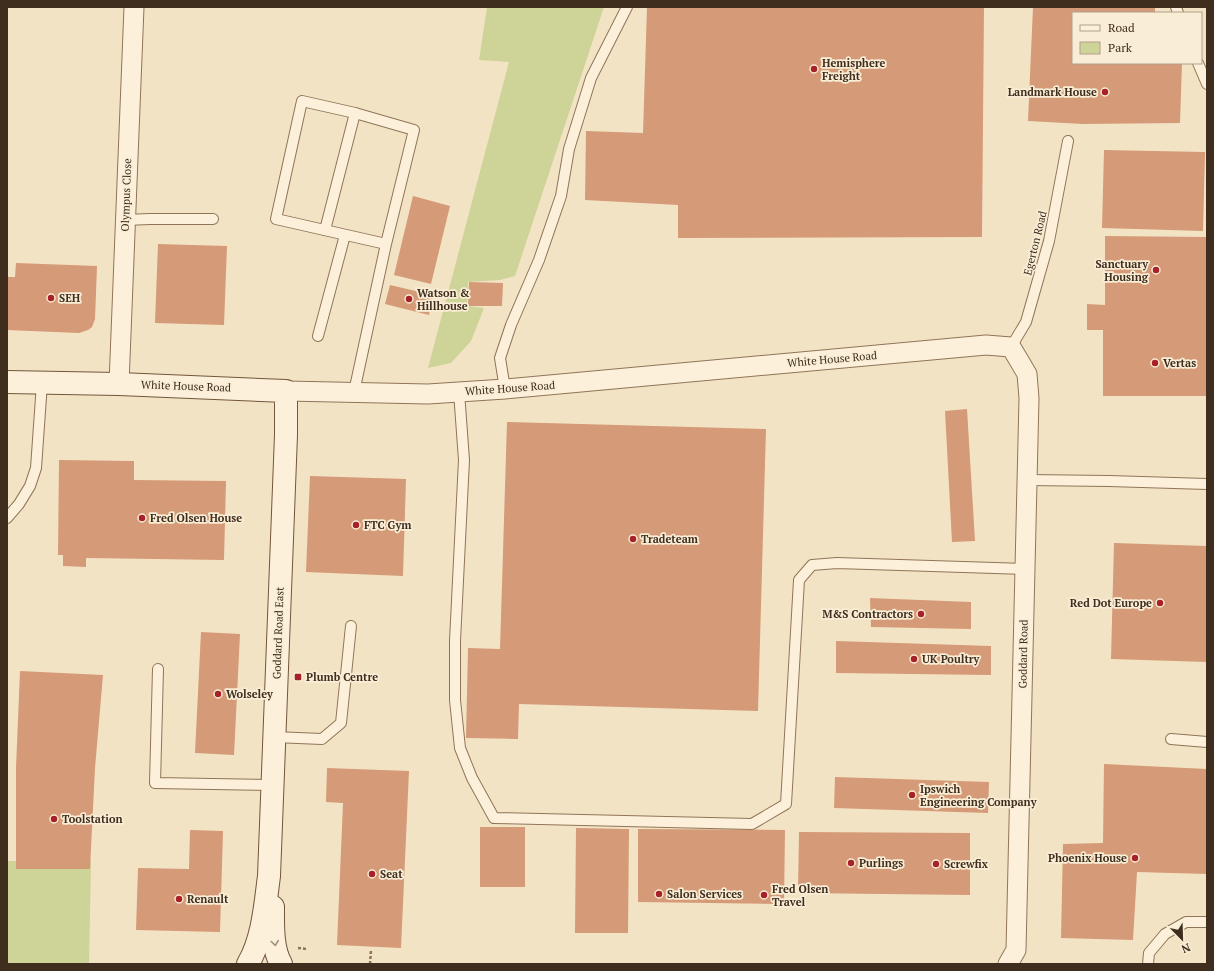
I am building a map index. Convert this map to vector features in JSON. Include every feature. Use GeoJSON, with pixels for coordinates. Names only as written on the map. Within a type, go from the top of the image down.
{"type":"FeatureCollection","features":[{"type":"Feature","properties":{"kind":"street","name":"Olympus Close"},"geometry":{"type":"LineString","coordinates":[[119,384],[134,7]]}},
{"type":"Feature","properties":{"kind":"street","name":"White House Road"},"geometry":{"type":"LineString","coordinates":[[7,382],[428,394],[505,389],[986,345],[1011,347]]}},
{"type":"Feature","properties":{"kind":"street","name":"Goddard Road"},"geometry":{"type":"LineString","coordinates":[[1008,964],[1016,950],[1029,398],[1026,374],[1011,347]]}},
{"type":"Feature","properties":{"kind":"street","name":"Goddard Road East"},"geometry":{"type":"LineString","coordinates":[[248,964],[256,947],[264,914],[269,876],[286,435],[286,391]]}},
{"type":"Feature","properties":{"kind":"street","name":"Goddard Road East"},"geometry":{"type":"LineString","coordinates":[[269,876],[273,902],[273,929],[276,948],[281,964]]}},
{"type":"Feature","properties":{"kind":"lane"},"geometry":{"type":"LineString","coordinates":[[505,389],[500,358],[511,325],[538,260],[561,196],[569,149],[591,78],[627,7]]}},
{"type":"Feature","properties":{"kind":"lane"},"geometry":{"type":"LineString","coordinates":[[1198,64],[1207,84]]}},
{"type":"Feature","properties":{"kind":"lane"},"geometry":{"type":"LineString","coordinates":[[354,392],[386,244],[414,130],[302,101],[276,219],[386,244]]}},
{"type":"Feature","properties":{"kind":"lane"},"geometry":{"type":"LineString","coordinates":[[325,230],[355,114]]}},
{"type":"Feature","properties":{"kind":"lane","name":"Egerton Road"},"geometry":{"type":"LineString","coordinates":[[1011,347],[1026,322],[1050,241],[1068,141]]}},
{"type":"Feature","properties":{"kind":"lane"},"geometry":{"type":"LineString","coordinates":[[126,220],[212,219]]}},
{"type":"Feature","properties":{"kind":"lane"},"geometry":{"type":"LineString","coordinates":[[318,336],[345,235]]}},
{"type":"Feature","properties":{"kind":"lane"},"geometry":{"type":"LineString","coordinates":[[7,518],[19,504],[30,486],[36,468],[42,383]]}},
{"type":"Feature","properties":{"kind":"lane"},"geometry":{"type":"LineString","coordinates":[[459,392],[464,460],[455,641],[455,700],[460,748],[472,778],[494,818],[752,824],[786,804],[799,580],[812,566],[837,563],[1025,569]]}},
{"type":"Feature","properties":{"kind":"lane"},"geometry":{"type":"LineString","coordinates":[[1027,480],[1207,484]]}},
{"type":"Feature","properties":{"kind":"lane"},"geometry":{"type":"LineString","coordinates":[[274,737],[322,739],[341,723],[351,626]]}},
{"type":"Feature","properties":{"kind":"lane"},"geometry":{"type":"LineString","coordinates":[[158,669],[155,783],[272,785]]}},
{"type":"Feature","properties":{"kind":"lane"},"geometry":{"type":"LineString","coordinates":[[1171,739],[1207,742]]}},
{"type":"Feature","properties":{"kind":"lane"},"geometry":{"type":"LineString","coordinates":[[1148,964],[1149,952],[1164,934],[1186,922],[1207,922]]}},
{"type":"Feature","properties":{"kind":"path"},"geometry":{"type":"LineString","coordinates":[[370,964],[371,950]]}},
{"type":"Feature","properties":{"kind":"green space"},"geometry":{"type":"Polygon","coordinates":[[[487,7],[604,7],[515,276],[500,280],[468,282],[467,306],[484,308],[471,341],[451,363],[428,368],[509,62],[479,60],[487,7]]]}},
{"type":"Feature","properties":{"kind":"green space"},"geometry":{"type":"Polygon","coordinates":[[[7,861],[91,861],[89,964],[7,964],[7,861]]]}},
{"type":"Feature","properties":{"kind":"building","name":"Hemisphere Freight"},"geometry":{"type":"Polygon","coordinates":[[[647,7],[984,7],[982,237],[678,238],[678,205],[585,200],[586,131],[643,133],[647,7]]]}},
{"type":"Feature","properties":{"kind":"building","name":"Landmark House"},"geometry":{"type":"Polygon","coordinates":[[[1033,7],[1155,7],[1155,12],[1072,12],[1072,64],[1182,64],[1180,123],[1083,124],[1028,121],[1033,7]]]}},
{"type":"Feature","properties":{"kind":"building"},"geometry":{"type":"Polygon","coordinates":[[[1104,150],[1205,152],[1203,231],[1102,228],[1104,150]]]}},
{"type":"Feature","properties":{"kind":"building"},"geometry":{"type":"Polygon","coordinates":[[[413,196],[450,206],[431,284],[394,275],[413,196]]]}},
{"type":"Feature","properties":{"kind":"building"},"geometry":{"type":"Polygon","coordinates":[[[1105,236],[1207,237],[1207,396],[1103,396],[1103,330],[1087,330],[1087,304],[1105,305],[1105,236]]]}},
{"type":"Feature","properties":{"kind":"building"},"geometry":{"type":"Polygon","coordinates":[[[158,244],[227,246],[224,325],[155,323],[158,244]]]}},
{"type":"Feature","properties":{"kind":"building","name":"SEH"},"geometry":{"type":"Polygon","coordinates":[[[16,263],[97,266],[95,319],[92,327],[79,333],[7,330],[7,277],[15,277],[16,263]]]}},
{"type":"Feature","properties":{"kind":"building"},"geometry":{"type":"Polygon","coordinates":[[[469,282],[503,283],[502,306],[468,306],[469,282]]]}},
{"type":"Feature","properties":{"kind":"building","name":"Watson & Hillhouse"},"geometry":{"type":"Polygon","coordinates":[[[390,285],[433,295],[429,315],[385,304],[390,285]]]}},
{"type":"Feature","properties":{"kind":"building"},"geometry":{"type":"Polygon","coordinates":[[[967,409],[975,541],[952,542],[945,411],[967,409]]]}},
{"type":"Feature","properties":{"kind":"building","name":"Tradeteam"},"geometry":{"type":"Polygon","coordinates":[[[507,422],[766,429],[758,711],[519,704],[518,739],[466,738],[468,648],[500,649],[507,422]]]}},
{"type":"Feature","properties":{"kind":"building","name":"Fred Olsen House"},"geometry":{"type":"Polygon","coordinates":[[[59,460],[134,461],[134,480],[226,481],[224,560],[86,558],[86,567],[63,566],[63,555],[58,555],[59,460]]]}},
{"type":"Feature","properties":{"kind":"building","name":"FTC Gym"},"geometry":{"type":"Polygon","coordinates":[[[310,476],[406,479],[403,576],[306,572],[310,476]]]}},
{"type":"Feature","properties":{"kind":"building","name":"Red Dot Europe"},"geometry":{"type":"Polygon","coordinates":[[[1114,543],[1207,546],[1207,662],[1111,659],[1114,543]]]}},
{"type":"Feature","properties":{"kind":"building","name":"M&S Contractors"},"geometry":{"type":"Polygon","coordinates":[[[870,598],[971,602],[971,629],[871,627],[870,598]]]}},
{"type":"Feature","properties":{"kind":"building","name":"Wolseley"},"geometry":{"type":"Polygon","coordinates":[[[201,632],[240,634],[234,755],[195,753],[201,632]]]}},
{"type":"Feature","properties":{"kind":"building","name":"UK Poultry"},"geometry":{"type":"Polygon","coordinates":[[[836,641],[991,646],[991,675],[836,673],[836,641]]]}},
{"type":"Feature","properties":{"kind":"building"},"geometry":{"type":"Polygon","coordinates":[[[20,671],[103,675],[95,768],[90,869],[16,869],[16,768],[20,671]]]}},
{"type":"Feature","properties":{"kind":"building","name":"Phoenix House"},"geometry":{"type":"Polygon","coordinates":[[[1104,764],[1207,769],[1207,874],[1137,872],[1133,940],[1061,938],[1063,844],[1103,843],[1104,764]]]}},
{"type":"Feature","properties":{"kind":"building","name":"Seat"},"geometry":{"type":"Polygon","coordinates":[[[327,768],[409,771],[401,948],[337,945],[343,803],[326,802],[327,768]]]}},
{"type":"Feature","properties":{"kind":"building","name":"Ipswich Engineering Company"},"geometry":{"type":"Polygon","coordinates":[[[835,777],[989,782],[988,813],[834,808],[835,777]]]}},
{"type":"Feature","properties":{"kind":"building"},"geometry":{"type":"Polygon","coordinates":[[[480,827],[525,827],[525,887],[480,887],[480,827]]]}},
{"type":"Feature","properties":{"kind":"building"},"geometry":{"type":"Polygon","coordinates":[[[576,828],[629,829],[628,933],[575,933],[576,828]]]}},
{"type":"Feature","properties":{"kind":"building"},"geometry":{"type":"Polygon","coordinates":[[[638,829],[785,830],[784,904],[638,902],[638,829]]]}},
{"type":"Feature","properties":{"kind":"building","name":"Renault"},"geometry":{"type":"Polygon","coordinates":[[[190,830],[223,831],[220,932],[136,930],[138,868],[189,869],[190,830]]]}},
{"type":"Feature","properties":{"kind":"building"},"geometry":{"type":"Polygon","coordinates":[[[799,832],[970,833],[970,895],[798,893],[799,832]]]}},
{"type":"Feature","properties":{"kind":"place","name":"Hemisphere Freight"},"geometry":{"type":"Point","coordinates":[814,69]}},
{"type":"Feature","properties":{"kind":"place","name":"Landmark House"},"geometry":{"type":"Point","coordinates":[1105,92]}},
{"type":"Feature","properties":{"kind":"place","name":"Sanctuary Housing"},"geometry":{"type":"Point","coordinates":[1156,270]}},
{"type":"Feature","properties":{"kind":"place","name":"SEH"},"geometry":{"type":"Point","coordinates":[51,298]}},
{"type":"Feature","properties":{"kind":"place","name":"Watson & Hillhouse"},"geometry":{"type":"Point","coordinates":[409,299]}},
{"type":"Feature","properties":{"kind":"place","name":"Vertas"},"geometry":{"type":"Point","coordinates":[1155,363]}},
{"type":"Feature","properties":{"kind":"place","name":"Fred Olsen House"},"geometry":{"type":"Point","coordinates":[142,518]}},
{"type":"Feature","properties":{"kind":"place","name":"FTC Gym"},"geometry":{"type":"Point","coordinates":[356,525]}},
{"type":"Feature","properties":{"kind":"place","name":"Tradeteam"},"geometry":{"type":"Point","coordinates":[633,539]}},
{"type":"Feature","properties":{"kind":"place","name":"Red Dot Europe"},"geometry":{"type":"Point","coordinates":[1160,603]}},
{"type":"Feature","properties":{"kind":"place","name":"M&S Contractors"},"geometry":{"type":"Point","coordinates":[921,614]}},
{"type":"Feature","properties":{"kind":"place","name":"UK Poultry"},"geometry":{"type":"Point","coordinates":[914,659]}},
{"type":"Feature","properties":{"kind":"place","name":"Plumb Centre"},"geometry":{"type":"Point","coordinates":[298,677]}},
{"type":"Feature","properties":{"kind":"place","name":"Wolseley"},"geometry":{"type":"Point","coordinates":[218,694]}},
{"type":"Feature","properties":{"kind":"place","name":"Ipswich Engineering Company"},"geometry":{"type":"Point","coordinates":[912,795]}},
{"type":"Feature","properties":{"kind":"place","name":"Toolstation"},"geometry":{"type":"Point","coordinates":[54,819]}},
{"type":"Feature","properties":{"kind":"place","name":"Phoenix House"},"geometry":{"type":"Point","coordinates":[1135,858]}},
{"type":"Feature","properties":{"kind":"place","name":"Purlings"},"geometry":{"type":"Point","coordinates":[851,863]}},
{"type":"Feature","properties":{"kind":"place","name":"Screwfix"},"geometry":{"type":"Point","coordinates":[936,864]}},
{"type":"Feature","properties":{"kind":"place","name":"Seat"},"geometry":{"type":"Point","coordinates":[372,874]}},
{"type":"Feature","properties":{"kind":"place","name":"Salon Services"},"geometry":{"type":"Point","coordinates":[659,894]}},
{"type":"Feature","properties":{"kind":"place","name":"Fred Olsen Travel"},"geometry":{"type":"Point","coordinates":[764,895]}},
{"type":"Feature","properties":{"kind":"place","name":"Renault"},"geometry":{"type":"Point","coordinates":[179,899]}}]}
